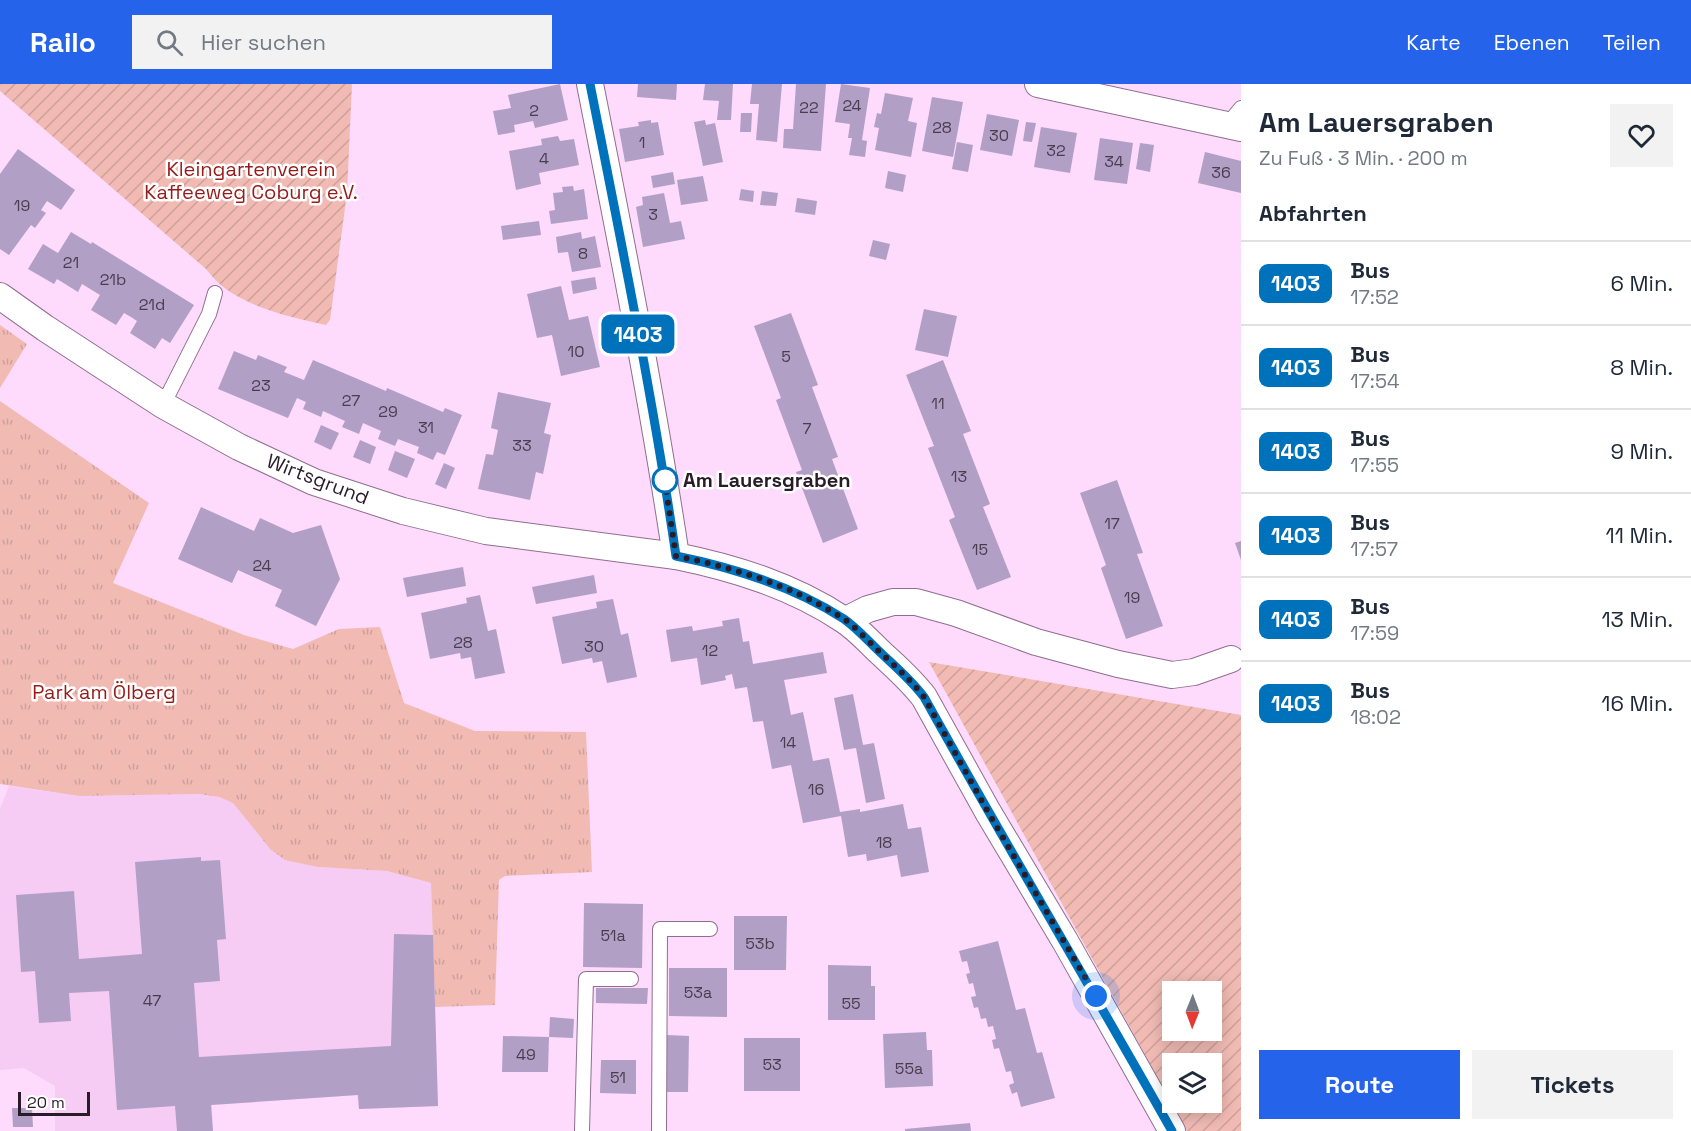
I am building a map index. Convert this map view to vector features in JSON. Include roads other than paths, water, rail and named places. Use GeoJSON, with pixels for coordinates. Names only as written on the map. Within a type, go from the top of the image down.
{"type":"FeatureCollection","features":[{"type":"Feature","properties":{"kind":"street"},"geometry":{"type":"LineString","coordinates":[[590,84],[634,310],[676,556],[715,564],[761,578],[805,598],[846,620],[911,680],[924,697],[1172,1131]]}},
{"type":"Feature","properties":{"kind":"street"},"geometry":{"type":"LineString","coordinates":[[1038,84],[1236,120]]}},
{"type":"Feature","properties":{"kind":"street","name":"Wirtsgrund"},"geometry":{"type":"LineString","coordinates":[[0,296],[163,405],[239,447],[314,482],[403,511],[486,531],[676,556]]}},
{"type":"Feature","properties":{"kind":"street"},"geometry":{"type":"LineString","coordinates":[[846,620],[868,609],[893,602],[916,602],[1036,642],[1118,664],[1172,675],[1194,672],[1231,658]]}},
{"type":"Feature","properties":{"kind":"lane"},"geometry":{"type":"LineString","coordinates":[[163,405],[209,314],[215,293]]}},
{"type":"Feature","properties":{"kind":"lane"},"geometry":{"type":"LineString","coordinates":[[659,1131],[660,929],[711,929]]}},
{"type":"Feature","properties":{"kind":"lane"},"geometry":{"type":"LineString","coordinates":[[582,1131],[586,979],[631,979]]}},
{"type":"Feature","properties":{"kind":"place","name":"Am Lauersgraben"},"geometry":{"type":"Point","coordinates":[665,480]}},
{"type":"Feature","properties":{"kind":"park label","name":"Kleingartenverein Kaffeeweg Coburg e.V."},"geometry":{"type":"Point","coordinates":[251,180]}},
{"type":"Feature","properties":{"kind":"park label","name":"Park am Ölberg"},"geometry":{"type":"Point","coordinates":[104,692]}}]}
